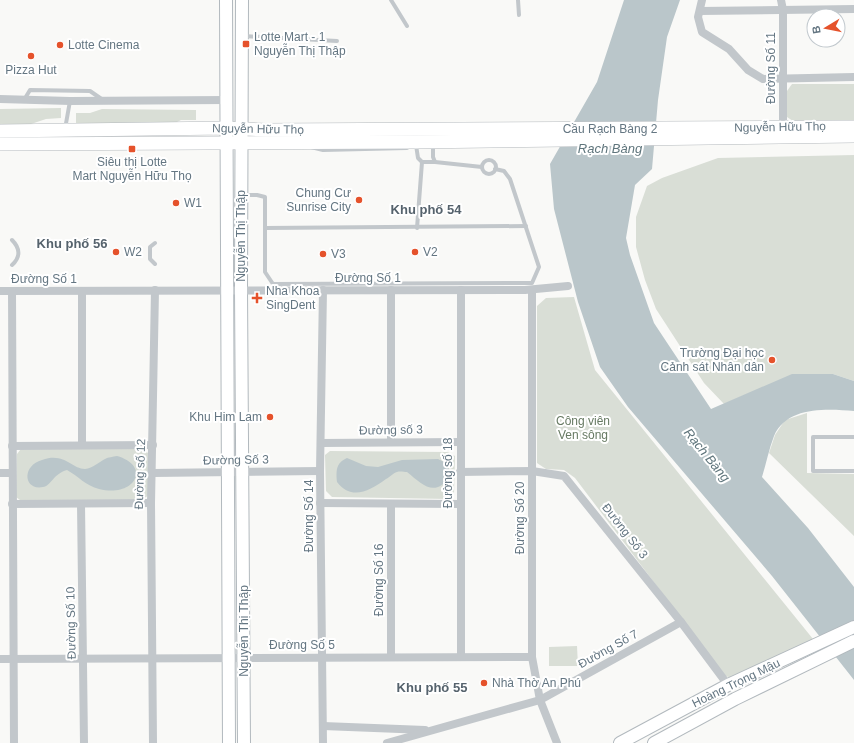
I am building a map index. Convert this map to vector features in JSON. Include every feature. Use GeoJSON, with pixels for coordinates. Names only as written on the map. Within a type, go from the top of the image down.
{"type":"FeatureCollection","features":[{"type":"Feature","properties":{"kind":"main road","name":"Nguyễn Thị Thập"},"geometry":{"type":"LineString","coordinates":[[226,0],[229,743]]}},
{"type":"Feature","properties":{"kind":"main road","name":"Nguyễn Thị Thập"},"geometry":{"type":"LineString","coordinates":[[242,0],[241,290],[244,472],[244,743]]}},
{"type":"Feature","properties":{"kind":"main road"},"geometry":{"type":"LineString","coordinates":[[226,103],[242,107]]}},
{"type":"Feature","properties":{"kind":"main road","name":"Nguyễn Hữu Thọ"},"geometry":{"type":"LineString","coordinates":[[705,133],[783,127],[854,127]]}},
{"type":"Feature","properties":{"kind":"main road","name":"Nguyễn Hữu Thọ"},"geometry":{"type":"LineString","coordinates":[[0,131],[226,128],[516,136]]}},
{"type":"Feature","properties":{"kind":"main road","name":"Nguyễn Hữu Thọ"},"geometry":{"type":"LineString","coordinates":[[705,133],[854,136]]}},
{"type":"Feature","properties":{"kind":"main road","name":"Cầu Rạch Bàng 2"},"geometry":{"type":"LineString","coordinates":[[516,136],[705,133]]}},
{"type":"Feature","properties":{"kind":"main road","name":"Nguyễn Hữu Thọ"},"geometry":{"type":"LineString","coordinates":[[0,144],[306,143],[384,146],[427,145],[516,136]]}},
{"type":"Feature","properties":{"kind":"main road"},"geometry":{"type":"LineString","coordinates":[[226,160],[241,160]]}},
{"type":"Feature","properties":{"kind":"main road","name":"Hoàng Trọng Mậu"},"geometry":{"type":"LineString","coordinates":[[620,743],[728,685],[854,627]]}},
{"type":"Feature","properties":{"kind":"main road","name":"Hoàng Trọng Mậu"},"geometry":{"type":"LineString","coordinates":[[654,743],[734,699],[854,641]]}},
{"type":"Feature","properties":{"kind":"street"},"geometry":{"type":"LineString","coordinates":[[702,0],[698,17],[702,32],[729,49],[748,70],[762,79],[854,78]]}},
{"type":"Feature","properties":{"kind":"street"},"geometry":{"type":"LineString","coordinates":[[781,0],[783,10]]}},
{"type":"Feature","properties":{"kind":"street"},"geometry":{"type":"LineString","coordinates":[[700,11],[854,8]]}},
{"type":"Feature","properties":{"kind":"street","name":"Đường Số 11"},"geometry":{"type":"LineString","coordinates":[[783,10],[783,127]]}},
{"type":"Feature","properties":{"kind":"street"},"geometry":{"type":"LineString","coordinates":[[0,99],[70,102],[105,101],[226,103]]}},
{"type":"Feature","properties":{"kind":"street","name":"Đường Số 1"},"geometry":{"type":"LineString","coordinates":[[0,291],[461,290],[568,286]]}},
{"type":"Feature","properties":{"kind":"street","name":"Đường Số 20"},"geometry":{"type":"LineString","coordinates":[[524,287],[532,471],[532,657],[540,700],[557,743]]}},
{"type":"Feature","properties":{"kind":"street","name":"Đường số 12"},"geometry":{"type":"LineString","coordinates":[[152,658],[151,503],[153,473],[155,290]]}},
{"type":"Feature","properties":{"kind":"street","name":"Đường Số 14"},"geometry":{"type":"LineString","coordinates":[[323,290],[320,470],[323,743]]}},
{"type":"Feature","properties":{"kind":"street"},"geometry":{"type":"LineString","coordinates":[[391,442],[392,290]]}},
{"type":"Feature","properties":{"kind":"street","name":"Đường số 18"},"geometry":{"type":"LineString","coordinates":[[461,290],[461,657]]}},
{"type":"Feature","properties":{"kind":"street"},"geometry":{"type":"LineString","coordinates":[[12,291],[14,743]]}},
{"type":"Feature","properties":{"kind":"street"},"geometry":{"type":"LineString","coordinates":[[82,291],[82,444]]}},
{"type":"Feature","properties":{"kind":"street","name":"Đường số 3"},"geometry":{"type":"LineString","coordinates":[[321,443],[461,442]]}},
{"type":"Feature","properties":{"kind":"street"},"geometry":{"type":"LineString","coordinates":[[12,446],[82,444],[153,445]]}},
{"type":"Feature","properties":{"kind":"street","name":"Đường Số 3"},"geometry":{"type":"LineString","coordinates":[[153,473],[320,470]]}},
{"type":"Feature","properties":{"kind":"street","name":"Đường Số 3"},"geometry":{"type":"LineString","coordinates":[[460,472],[532,471],[564,476],[681,622],[728,685]]}},
{"type":"Feature","properties":{"kind":"street"},"geometry":{"type":"LineString","coordinates":[[0,473],[12,473]]}},
{"type":"Feature","properties":{"kind":"street"},"geometry":{"type":"LineString","coordinates":[[12,504],[151,503]]}},
{"type":"Feature","properties":{"kind":"street"},"geometry":{"type":"LineString","coordinates":[[320,503],[460,504]]}},
{"type":"Feature","properties":{"kind":"street","name":"Đường Số 10"},"geometry":{"type":"LineString","coordinates":[[81,504],[84,743]]}},
{"type":"Feature","properties":{"kind":"street","name":"Đường Số 16"},"geometry":{"type":"LineString","coordinates":[[391,504],[391,656]]}},
{"type":"Feature","properties":{"kind":"street","name":"Đường Số 7"},"geometry":{"type":"LineString","coordinates":[[387,743],[540,700],[681,622]]}},
{"type":"Feature","properties":{"kind":"street","name":"Đường Số 5"},"geometry":{"type":"LineString","coordinates":[[0,659],[229,657],[322,658],[391,656],[532,657]]}},
{"type":"Feature","properties":{"kind":"street"},"geometry":{"type":"LineString","coordinates":[[152,658],[153,743]]}},
{"type":"Feature","properties":{"kind":"street","name":"Đường Số 7"},"geometry":{"type":"LineString","coordinates":[[323,726],[431,730]]}},
{"type":"Feature","properties":{"kind":"lane"},"geometry":{"type":"LineString","coordinates":[[390,0],[407,26]]}},
{"type":"Feature","properties":{"kind":"lane"},"geometry":{"type":"LineString","coordinates":[[518,0],[519,15]]}},
{"type":"Feature","properties":{"kind":"lane"},"geometry":{"type":"LineString","coordinates":[[242,36],[337,41]]}},
{"type":"Feature","properties":{"kind":"lane"},"geometry":{"type":"LineString","coordinates":[[24,100],[30,90],[82,90],[90,91],[105,101]]}},
{"type":"Feature","properties":{"kind":"lane"},"geometry":{"type":"LineString","coordinates":[[65,129],[70,102]]}},
{"type":"Feature","properties":{"kind":"lane"},"geometry":{"type":"LineString","coordinates":[[427,145],[435,162]]}},
{"type":"Feature","properties":{"kind":"lane"},"geometry":{"type":"LineString","coordinates":[[417,228],[422,162],[418,158],[427,145]]}},
{"type":"Feature","properties":{"kind":"lane"},"geometry":{"type":"LineString","coordinates":[[482,167],[488,160],[494,162],[495,169]]}},
{"type":"Feature","properties":{"kind":"lane"},"geometry":{"type":"LineString","coordinates":[[422,162],[482,167],[487,173],[494,172],[495,169]]}},
{"type":"Feature","properties":{"kind":"lane"},"geometry":{"type":"LineString","coordinates":[[241,195],[257,195],[265,197],[265,272],[273,284],[524,287],[532,283],[539,267],[510,179],[504,171],[495,169]]}},
{"type":"Feature","properties":{"kind":"lane"},"geometry":{"type":"LineString","coordinates":[[265,228],[526,226]]}},
{"type":"Feature","properties":{"kind":"lane"},"geometry":{"type":"LineString","coordinates":[[12,240],[18,246],[19,254],[16,261],[12,265]]}},
{"type":"Feature","properties":{"kind":"lane"},"geometry":{"type":"LineString","coordinates":[[155,243],[150,247],[150,259],[155,264]]}},
{"type":"Feature","properties":{"kind":"lane"},"geometry":{"type":"LineString","coordinates":[[854,437],[813,437],[813,471],[854,471]]}},
{"type":"Feature","properties":{"kind":"green space"},"geometry":{"type":"Polygon","coordinates":[[[792,84],[854,84],[854,120],[793,121],[787,117],[787,91],[792,84]]]}},
{"type":"Feature","properties":{"kind":"green space"},"geometry":{"type":"Polygon","coordinates":[[[61,108],[61,118],[46,119],[31,124],[0,124],[0,109],[61,108]]]}},
{"type":"Feature","properties":{"kind":"green space"},"geometry":{"type":"Polygon","coordinates":[[[102,109],[196,110],[196,120],[181,120],[171,125],[76,124],[76,113],[90,113],[102,109]]]}},
{"type":"Feature","properties":{"kind":"green space","name":"Trường Đại học Cảnh sát Nhân dân"},"geometry":{"type":"Polygon","coordinates":[[[854,155],[854,381],[833,374],[747,394],[724,404],[704,383],[656,309],[645,280],[636,247],[636,217],[647,186],[662,178],[718,158],[854,155]]]}},
{"type":"Feature","properties":{"kind":"green space","name":"Công viên Ven sông"},"geometry":{"type":"Polygon","coordinates":[[[574,297],[595,370],[813,639],[738,677],[732,678],[725,676],[575,478],[564,470],[546,469],[537,463],[537,306],[546,298],[574,297]]]}},
{"type":"Feature","properties":{"kind":"green space"},"geometry":{"type":"Polygon","coordinates":[[[807,413],[807,473],[854,474],[854,536],[769,453],[775,435],[785,420],[807,413]]]}},
{"type":"Feature","properties":{"kind":"green space"},"geometry":{"type":"Polygon","coordinates":[[[141,448],[148,453],[148,496],[140,500],[20,500],[16,497],[17,454],[21,449],[141,448]]]}},
{"type":"Feature","properties":{"kind":"green space"},"geometry":{"type":"Polygon","coordinates":[[[330,451],[448,452],[455,456],[454,494],[448,499],[332,497],[326,491],[325,455],[330,451]]]}},
{"type":"Feature","properties":{"kind":"green space"},"geometry":{"type":"Polygon","coordinates":[[[577,646],[578,666],[549,666],[549,647],[577,646]]]}},
{"type":"Feature","properties":{"kind":"water","name":"Rạch Bàng"},"geometry":{"type":"Polygon","coordinates":[[[624,0],[680,0],[667,37],[658,100],[652,169],[635,185],[626,238],[630,255],[654,323],[711,409],[792,374],[833,374],[854,381],[854,411],[820,410],[798,414],[788,419],[780,426],[772,441],[762,477],[808,528],[854,587],[854,680],[772,576],[628,407],[600,367],[578,302],[554,209],[550,164],[597,82],[624,0]]]}},
{"type":"Feature","properties":{"kind":"water"},"geometry":{"type":"Polygon","coordinates":[[[117,456],[128,461],[134,467],[136,473],[135,480],[130,485],[122,489],[112,491],[94,488],[67,470],[58,474],[46,486],[43,487],[37,487],[29,482],[28,472],[35,463],[42,460],[50,458],[62,459],[85,469],[106,458],[117,456]]]}},
{"type":"Feature","properties":{"kind":"water"},"geometry":{"type":"Polygon","coordinates":[[[347,458],[366,466],[378,467],[402,460],[438,459],[444,462],[449,469],[450,477],[439,487],[433,488],[428,487],[418,481],[407,472],[398,472],[367,490],[355,493],[343,488],[337,482],[338,467],[343,460],[347,458]]]}},
{"type":"Feature","properties":{"kind":"place","name":"Lotte Mart - 1 Nguyễn Thị Thập"},"geometry":{"type":"Point","coordinates":[246,44]}},
{"type":"Feature","properties":{"kind":"place","name":"Lotte Cinema"},"geometry":{"type":"Point","coordinates":[60,45]}},
{"type":"Feature","properties":{"kind":"place","name":"Pizza Hut"},"geometry":{"type":"Point","coordinates":[31,56]}},
{"type":"Feature","properties":{"kind":"place","name":"Siêu thị Lotte Mart Nguyễn Hữu Thọ"},"geometry":{"type":"Point","coordinates":[132,149]}},
{"type":"Feature","properties":{"kind":"place","name":"Chung Cư Sunrise City"},"geometry":{"type":"Point","coordinates":[359,200]}},
{"type":"Feature","properties":{"kind":"place","name":"W1"},"geometry":{"type":"Point","coordinates":[176,203]}},
{"type":"Feature","properties":{"kind":"place","name":"W2"},"geometry":{"type":"Point","coordinates":[116,252]}},
{"type":"Feature","properties":{"kind":"place","name":"V2"},"geometry":{"type":"Point","coordinates":[415,252]}},
{"type":"Feature","properties":{"kind":"place","name":"V3"},"geometry":{"type":"Point","coordinates":[323,254]}},
{"type":"Feature","properties":{"kind":"place","name":"Nha Khoa SingDent"},"geometry":{"type":"Point","coordinates":[257,298]}},
{"type":"Feature","properties":{"kind":"place","name":"Trường Đại học Cảnh sát Nhân dân"},"geometry":{"type":"Point","coordinates":[772,360]}},
{"type":"Feature","properties":{"kind":"place","name":"Khu Him Lam"},"geometry":{"type":"Point","coordinates":[270,417]}},
{"type":"Feature","properties":{"kind":"place","name":"Nhà Thờ An Phú"},"geometry":{"type":"Point","coordinates":[484,683]}},
{"type":"Feature","properties":{"kind":"district","name":"Khu phố 54"},"geometry":{"type":"Point","coordinates":[426,209]}},
{"type":"Feature","properties":{"kind":"district","name":"Khu phố 56"},"geometry":{"type":"Point","coordinates":[72,243]}},
{"type":"Feature","properties":{"kind":"district","name":"Khu phố 55"},"geometry":{"type":"Point","coordinates":[432,687]}}]}
